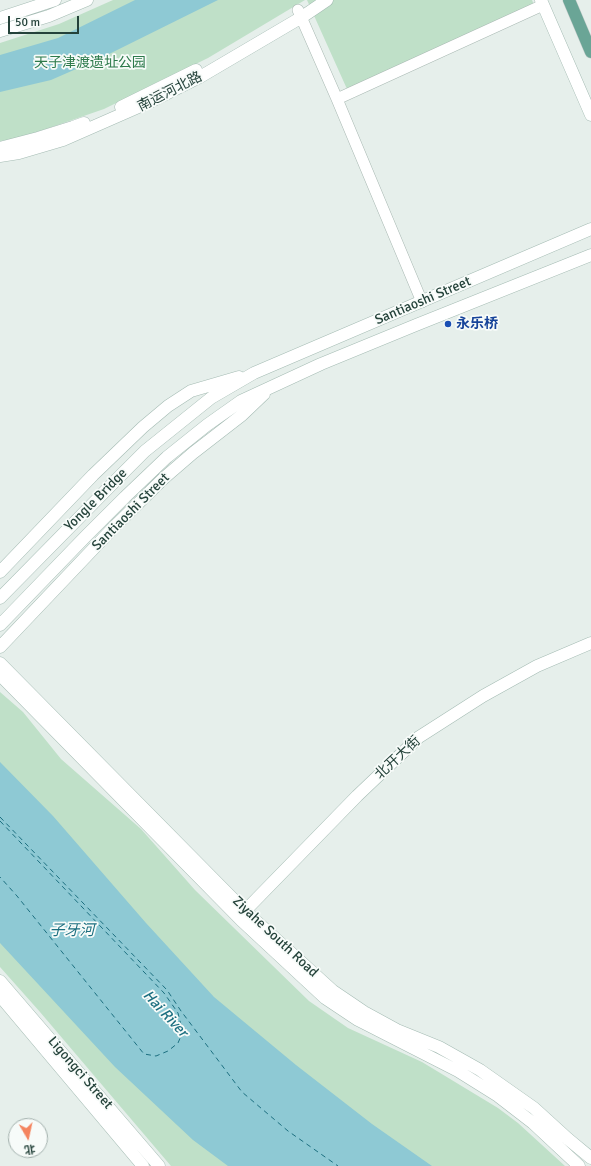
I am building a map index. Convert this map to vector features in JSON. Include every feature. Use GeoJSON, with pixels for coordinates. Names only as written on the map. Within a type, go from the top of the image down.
{"type":"FeatureCollection","features":[{"type":"Feature","properties":{"kind":"main road"},"geometry":{"type":"LineString","coordinates":[[0,18],[55,0]]}},
{"type":"Feature","properties":{"kind":"main road"},"geometry":{"type":"LineString","coordinates":[[0,31],[49,16],[87,0]]}},
{"type":"Feature","properties":{"kind":"main road","name":"南运河北路"},"geometry":{"type":"LineString","coordinates":[[0,156],[20,153],[64,140],[152,101],[200,77],[300,13],[314,0]]}},
{"type":"Feature","properties":{"kind":"main road","name":"南运河北路"},"geometry":{"type":"LineString","coordinates":[[0,148],[74,127],[111,112],[201,68],[300,13],[327,0]]}},
{"type":"Feature","properties":{"kind":"main road"},"geometry":{"type":"LineString","coordinates":[[569,0],[591,52]]}},
{"type":"Feature","properties":{"kind":"main road"},"geometry":{"type":"LineString","coordinates":[[542,2],[591,115]]}},
{"type":"Feature","properties":{"kind":"main road","name":"Santiaoshi Street"},"geometry":{"type":"LineString","coordinates":[[0,572],[93,475],[142,427],[168,406],[191,391],[254,373],[591,229]]}},
{"type":"Feature","properties":{"kind":"main road","name":"Santiaoshi Street"},"geometry":{"type":"LineString","coordinates":[[207,425],[241,401],[321,364],[416,324],[591,255]]}},
{"type":"Feature","properties":{"kind":"main road","name":"Santiaoshi Street"},"geometry":{"type":"LineString","coordinates":[[198,408],[211,398],[254,373]]}},
{"type":"Feature","properties":{"kind":"main road","name":"Santiaoshi Street"},"geometry":{"type":"LineString","coordinates":[[0,647],[114,527],[164,478],[193,453],[242,415],[272,387]]}},
{"type":"Feature","properties":{"kind":"main road","name":"Yongle Bridge"},"geometry":{"type":"LineString","coordinates":[[0,598],[145,451],[198,408]]}},
{"type":"Feature","properties":{"kind":"main road","name":"Yongle Bridge"},"geometry":{"type":"LineString","coordinates":[[0,625],[125,497],[167,457],[207,425]]}},
{"type":"Feature","properties":{"kind":"main road","name":"北开大街"},"geometry":{"type":"LineString","coordinates":[[242,915],[357,796],[419,737],[482,696],[523,673],[591,643]]}},
{"type":"Feature","properties":{"kind":"main road","name":"Ziyahe South Road"},"geometry":{"type":"LineString","coordinates":[[0,663],[242,915],[333,991],[371,1016],[397,1030],[439,1047],[480,1070],[534,1108],[591,1158]]}},
{"type":"Feature","properties":{"kind":"main road","name":"Ziyahe South Road"},"geometry":{"type":"LineString","coordinates":[[0,675],[325,998],[358,1020],[451,1067],[498,1096],[534,1123],[579,1166]]}},
{"type":"Feature","properties":{"kind":"main road","name":"Ligongci Street"},"geometry":{"type":"LineString","coordinates":[[0,981],[159,1166]]}},
{"type":"Feature","properties":{"kind":"main road"},"geometry":{"type":"LineString","coordinates":[[0,996],[144,1166]]}},
{"type":"Feature","properties":{"kind":"street"},"geometry":{"type":"LineString","coordinates":[[337,99],[542,2]]}},
{"type":"Feature","properties":{"kind":"street"},"geometry":{"type":"LineString","coordinates":[[300,13],[422,302]]}},
{"type":"Feature","properties":{"kind":"green space","name":"天子津渡遗址公园"},"geometry":{"type":"Polygon","coordinates":[[[113,0],[305,0],[208,58],[104,109],[17,139],[0,141],[0,43],[59,24],[113,0]]]}},
{"type":"Feature","properties":{"kind":"green space"},"geometry":{"type":"Polygon","coordinates":[[[307,0],[532,0],[534,5],[347,89],[307,0]]]}},
{"type":"Feature","properties":{"kind":"green space"},"geometry":{"type":"Polygon","coordinates":[[[0,692],[23,712],[61,759],[141,829],[195,890],[309,1001],[348,1028],[422,1062],[498,1108],[518,1123],[565,1166],[171,1166],[0,967],[0,692]]]}},
{"type":"Feature","properties":{"kind":"water"},"geometry":{"type":"Polygon","coordinates":[[[135,0],[218,0],[99,59],[51,80],[0,92],[0,55],[58,38],[135,0]]]}},
{"type":"Feature","properties":{"kind":"water","name":"子牙河"},"geometry":{"type":"Polygon","coordinates":[[[0,762],[53,816],[146,923],[214,997],[296,1065],[372,1124],[432,1166],[228,1166],[193,1140],[115,1067],[0,943],[0,762]]]}},
{"type":"Feature","properties":{"kind":"ferry route"},"geometry":{"type":"LineString","coordinates":[[0,817],[167,990],[242,1092],[288,1131],[338,1166]]}},
{"type":"Feature","properties":{"kind":"ferry route"},"geometry":{"type":"LineString","coordinates":[[0,821],[164,993],[178,1013],[181,1025],[181,1036],[178,1043],[168,1051],[156,1056],[144,1054],[0,877]]}},
{"type":"Feature","properties":{"kind":"place","name":"永乐桥"},"geometry":{"type":"Point","coordinates":[448,324]}},
{"type":"Feature","properties":{"kind":"water label","name":"Hai River"},"geometry":{"type":"Point","coordinates":[165,1014]}}]}
